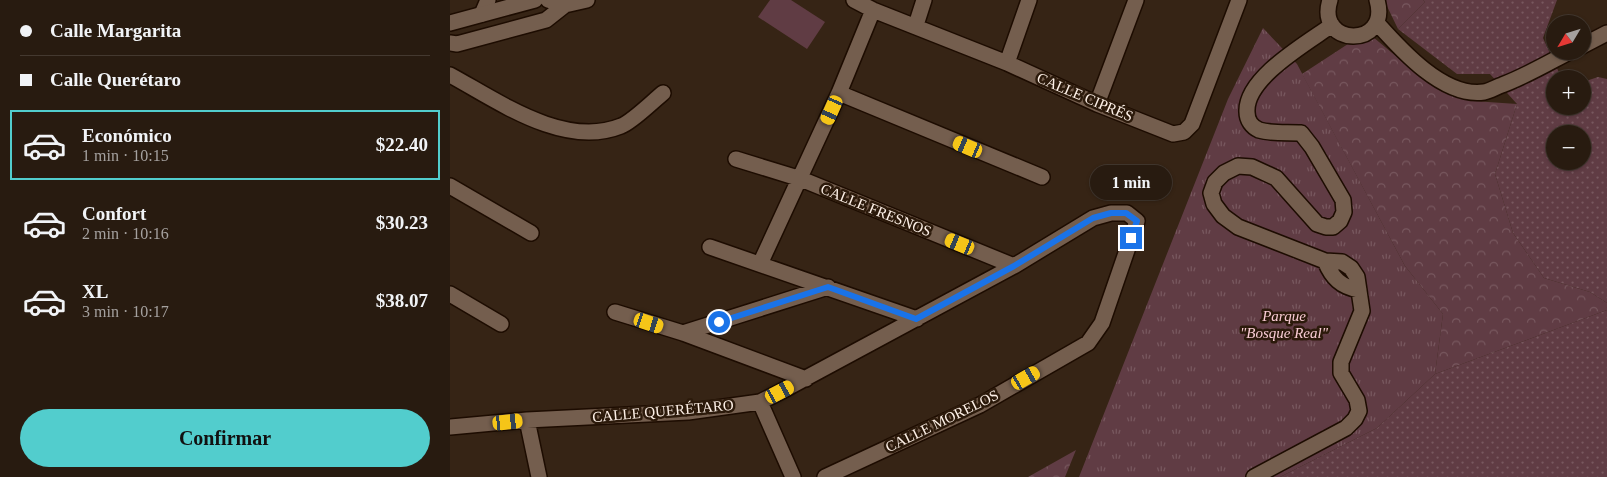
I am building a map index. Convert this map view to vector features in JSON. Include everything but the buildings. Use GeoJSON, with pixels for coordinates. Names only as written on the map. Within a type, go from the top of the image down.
{"type":"FeatureCollection","features":[{"type":"Feature","properties":{"kind":"street"},"geometry":{"type":"LineString","coordinates":[[450,23],[485,7],[535,0]]}},
{"type":"Feature","properties":{"kind":"street"},"geometry":{"type":"LineString","coordinates":[[548,0],[565,5]]}},
{"type":"Feature","properties":{"kind":"street"},"geometry":{"type":"LineString","coordinates":[[450,43],[456,44],[546,20],[565,5],[587,0]]}},
{"type":"Feature","properties":{"kind":"street","name":"CALLE CIPRÉS"},"geometry":{"type":"LineString","coordinates":[[854,0],[873,10],[1007,63],[1097,104],[1173,134],[1184,132],[1192,124],[1240,0]]}},
{"type":"Feature","properties":{"kind":"street"},"geometry":{"type":"LineString","coordinates":[[916,26],[924,0]]}},
{"type":"Feature","properties":{"kind":"street"},"geometry":{"type":"LineString","coordinates":[[1007,63],[1029,0]]}},
{"type":"Feature","properties":{"kind":"street"},"geometry":{"type":"LineString","coordinates":[[1097,104],[1136,0]]}},
{"type":"Feature","properties":{"kind":"street"},"geometry":{"type":"LineString","coordinates":[[1330,0],[1328,16],[1332,25],[1346,36],[1355,37],[1371,30],[1377,23],[1379,16],[1377,0]]}},
{"type":"Feature","properties":{"kind":"street"},"geometry":{"type":"LineString","coordinates":[[760,264],[801,179],[873,10]]}},
{"type":"Feature","properties":{"kind":"street"},"geometry":{"type":"LineString","coordinates":[[1377,23],[1395,44],[1434,76],[1453,88],[1468,92],[1484,92],[1511,82],[1554,60]]}},
{"type":"Feature","properties":{"kind":"street"},"geometry":{"type":"LineString","coordinates":[[1254,477],[1346,428],[1355,419],[1359,410],[1357,400],[1341,373],[1341,362],[1362,311],[1359,290],[1347,288],[1338,282],[1329,272],[1325,261],[1238,227],[1224,216],[1214,204],[1211,193],[1215,182],[1224,173],[1238,166],[1252,167],[1276,178],[1317,224],[1326,228],[1334,227],[1340,221],[1344,212],[1343,200],[1312,147],[1301,133],[1267,132],[1257,129],[1251,124],[1247,116],[1246,103],[1252,90],[1265,74],[1332,25]]}},
{"type":"Feature","properties":{"kind":"street"},"geometry":{"type":"LineString","coordinates":[[1591,41],[1607,33]]}},
{"type":"Feature","properties":{"kind":"street"},"geometry":{"type":"LineString","coordinates":[[450,75],[536,121],[570,132],[600,132],[623,126],[663,93]]}},
{"type":"Feature","properties":{"kind":"street"},"geometry":{"type":"LineString","coordinates":[[839,93],[1042,178]]}},
{"type":"Feature","properties":{"kind":"street","name":"CALLE FRESNOS"},"geometry":{"type":"LineString","coordinates":[[736,158],[801,179],[1014,266]]}},
{"type":"Feature","properties":{"kind":"street"},"geometry":{"type":"LineString","coordinates":[[450,186],[532,233]]}},
{"type":"Feature","properties":{"kind":"street","name":"CALLE QUERÉTARO"},"geometry":{"type":"LineString","coordinates":[[450,427],[527,420],[688,412],[760,402],[1014,266],[1093,218],[1111,213],[1126,213],[1137,221],[1102,323]]}},
{"type":"Feature","properties":{"kind":"street"},"geometry":{"type":"LineString","coordinates":[[710,247],[916,319]]}},
{"type":"Feature","properties":{"kind":"street"},"geometry":{"type":"LineString","coordinates":[[683,334],[828,287]]}},
{"type":"Feature","properties":{"kind":"street"},"geometry":{"type":"LineString","coordinates":[[450,294],[500,324]]}},
{"type":"Feature","properties":{"kind":"street"},"geometry":{"type":"LineString","coordinates":[[615,312],[683,334],[806,379]]}},
{"type":"Feature","properties":{"kind":"street","name":"CALLE MORELOS"},"geometry":{"type":"LineString","coordinates":[[825,477],[980,405],[1088,343],[1102,323]]}},
{"type":"Feature","properties":{"kind":"street"},"geometry":{"type":"LineString","coordinates":[[760,402],[793,477]]}},
{"type":"Feature","properties":{"kind":"street"},"geometry":{"type":"LineString","coordinates":[[527,420],[538,477]]}},
{"type":"Feature","properties":{"kind":"green space"},"geometry":{"type":"Polygon","coordinates":[[[770,0],[791,0],[825,22],[807,49],[758,17],[770,0]]]}},
{"type":"Feature","properties":{"kind":"green space"},"geometry":{"type":"Polygon","coordinates":[[[1384,0],[1423,0],[1425,2],[1398,29],[1384,0]]]}},
{"type":"Feature","properties":{"kind":"green space"},"geometry":{"type":"Polygon","coordinates":[[[1423,0],[1557,0],[1551,15],[1546,15],[1546,30],[1543,38],[1546,44],[1546,60],[1553,60],[1558,70],[1546,70],[1546,115],[1591,115],[1591,79],[1598,77],[1607,79],[1607,303],[1590,292],[1544,278],[1513,233],[1495,174],[1517,104],[1490,74],[1457,74],[1398,29],[1425,2],[1423,0]]]}},
{"type":"Feature","properties":{"kind":"green space","name":"Parque \"Bosque Real\""},"geometry":{"type":"Polygon","coordinates":[[[1263,28],[1297,64],[1405,266],[1443,314],[1435,374],[1377,428],[1280,477],[1079,477],[1228,99],[1263,28]]]}},
{"type":"Feature","properties":{"kind":"green space"},"geometry":{"type":"Polygon","coordinates":[[[1373,37],[1415,72],[1473,101],[1517,104],[1495,174],[1513,233],[1544,278],[1590,292],[1607,303],[1607,310],[1435,374],[1443,314],[1405,266],[1302,74],[1348,44],[1373,37]]]}},
{"type":"Feature","properties":{"kind":"green space"},"geometry":{"type":"Polygon","coordinates":[[[1607,310],[1607,477],[1280,477],[1377,428],[1435,374],[1607,310]]]}},
{"type":"Feature","properties":{"kind":"green space"},"geometry":{"type":"Polygon","coordinates":[[[1076,450],[1065,477],[1028,477],[1076,450]]]}},
{"type":"Feature","properties":{"kind":"route"},"geometry":{"type":"LineString","coordinates":[[719,322],[828,287],[916,319],[1014,266],[1093,218],[1111,213],[1126,213],[1137,221],[1131,238]]}}]}
